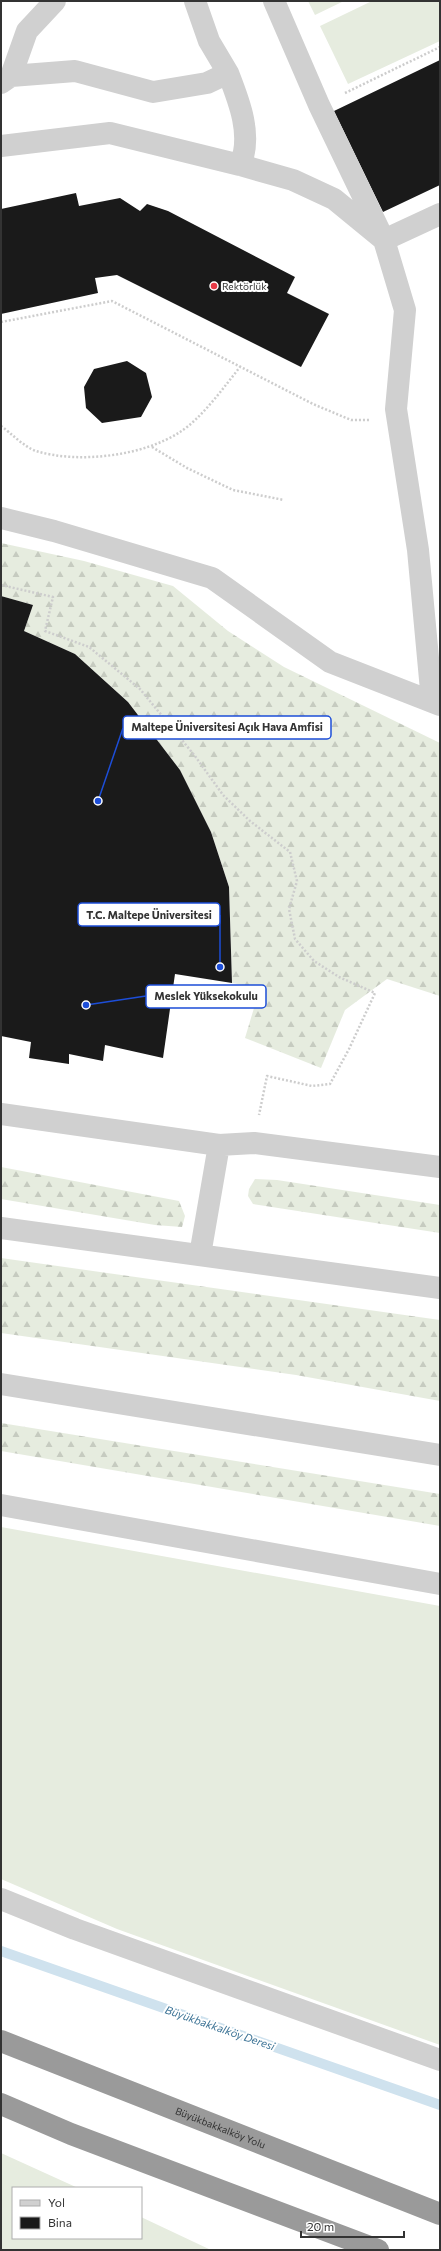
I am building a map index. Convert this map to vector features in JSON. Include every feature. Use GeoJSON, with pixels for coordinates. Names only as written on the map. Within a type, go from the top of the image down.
{"type":"FeatureCollection","features":[{"type":"Feature","properties":{"kind":"highway","name":"Büyükbakkalköy Yolu"},"geometry":{"type":"LineString","coordinates":[[1,2041],[440,2214]]}},
{"type":"Feature","properties":{"kind":"highway"},"geometry":{"type":"LineString","coordinates":[[1,2104],[72,2134],[378,2250]]}},
{"type":"Feature","properties":{"kind":"street"},"geometry":{"type":"LineString","coordinates":[[6,80],[27,31],[55,1]]}},
{"type":"Feature","properties":{"kind":"street"},"geometry":{"type":"LineString","coordinates":[[194,1],[209,41],[228,73],[242,111],[246,152],[240,165]]}},
{"type":"Feature","properties":{"kind":"street"},"geometry":{"type":"LineString","coordinates":[[1,518],[54,531],[212,578],[330,662],[436,703],[418,550],[396,409],[405,310],[384,240],[319,105],[274,1]]}},
{"type":"Feature","properties":{"kind":"street"},"geometry":{"type":"LineString","coordinates":[[6,80],[75,71],[153,92],[207,83],[228,73]]}},
{"type":"Feature","properties":{"kind":"street"},"geometry":{"type":"LineString","coordinates":[[1,146],[110,133],[240,165],[293,180],[334,199],[384,240]]}},
{"type":"Feature","properties":{"kind":"street"},"geometry":{"type":"LineString","coordinates":[[384,240],[440,214]]}},
{"type":"Feature","properties":{"kind":"street"},"geometry":{"type":"LineString","coordinates":[[1,1114],[219,1145],[254,1143],[440,1167]]}},
{"type":"Feature","properties":{"kind":"street"},"geometry":{"type":"LineString","coordinates":[[200,1256],[219,1145]]}},
{"type":"Feature","properties":{"kind":"street"},"geometry":{"type":"LineString","coordinates":[[1,1228],[440,1288]]}},
{"type":"Feature","properties":{"kind":"street"},"geometry":{"type":"LineString","coordinates":[[1,1384],[440,1455]]}},
{"type":"Feature","properties":{"kind":"street"},"geometry":{"type":"LineString","coordinates":[[1,1505],[440,1584]]}},
{"type":"Feature","properties":{"kind":"street"},"geometry":{"type":"LineString","coordinates":[[1,1899],[75,1930],[440,2060]]}},
{"type":"Feature","properties":{"kind":"path"},"geometry":{"type":"LineString","coordinates":[[319,105],[440,48]]}},
{"type":"Feature","properties":{"kind":"path"},"geometry":{"type":"LineString","coordinates":[[1,322],[112,301],[313,404],[351,420],[398,421]]}},
{"type":"Feature","properties":{"kind":"path"},"geometry":{"type":"LineString","coordinates":[[1,426],[34,451],[77,458],[121,453],[151,447],[181,432],[213,401],[240,367]]}},
{"type":"Feature","properties":{"kind":"path"},"geometry":{"type":"LineString","coordinates":[[151,447],[187,468],[233,490],[284,500]]}},
{"type":"Feature","properties":{"kind":"path"},"geometry":{"type":"LineString","coordinates":[[1,585],[53,596],[45,631],[89,647],[140,689],[195,756],[223,795],[250,821],[290,852],[297,881],[289,910],[295,939],[314,961],[339,977],[375,993],[349,1049],[330,1084],[312,1086],[267,1076],[254,1143]]}},
{"type":"Feature","properties":{"kind":"green space"},"geometry":{"type":"Polygon","coordinates":[[[308,1],[344,1],[315,15],[308,1]]]}},
{"type":"Feature","properties":{"kind":"green space"},"geometry":{"type":"Polygon","coordinates":[[[372,1],[440,1],[440,41],[348,84],[320,26],[372,1]]]}},
{"type":"Feature","properties":{"kind":"green space"},"geometry":{"type":"Polygon","coordinates":[[[1,543],[84,561],[173,586],[228,631],[284,667],[440,743],[440,996],[387,979],[345,1010],[321,1068],[245,1038],[260,988],[232,983],[229,887],[211,832],[180,770],[128,702],[75,654],[24,631],[33,605],[1,596],[1,543]]]}},
{"type":"Feature","properties":{"kind":"green space"},"geometry":{"type":"Polygon","coordinates":[[[1,1167],[179,1201],[185,1216],[182,1227],[155,1225],[1,1199],[1,1167]]]}},
{"type":"Feature","properties":{"kind":"green space"},"geometry":{"type":"Polygon","coordinates":[[[255,1179],[277,1180],[440,1205],[440,1233],[253,1204],[248,1196],[249,1189],[255,1179]]]}},
{"type":"Feature","properties":{"kind":"green space"},"geometry":{"type":"Polygon","coordinates":[[[1,1258],[440,1320],[440,1401],[296,1375],[1,1333],[1,1258]]]}},
{"type":"Feature","properties":{"kind":"green space"},"geometry":{"type":"Polygon","coordinates":[[[1,1423],[440,1494],[440,1526],[1,1451],[1,1423]]]}},
{"type":"Feature","properties":{"kind":"green space"},"geometry":{"type":"Polygon","coordinates":[[[1,1527],[440,1606],[440,2045],[117,1929],[1,1879],[1,1527]]]}},
{"type":"Feature","properties":{"kind":"green space"},"geometry":{"type":"Polygon","coordinates":[[[1,2153],[76,2187],[12,2187],[12,2239],[142,2239],[142,2217],[211,2250],[1,2250],[1,2153]]]}},
{"type":"Feature","properties":{"kind":"building"},"geometry":{"type":"Polygon","coordinates":[[[440,60],[440,185],[383,212],[334,111],[440,60]]]}},
{"type":"Feature","properties":{"kind":"building","name":"Rektörlük"},"geometry":{"type":"Polygon","coordinates":[[[76,193],[79,206],[120,198],[140,211],[147,204],[168,211],[295,277],[287,293],[329,314],[301,367],[117,275],[95,278],[98,293],[1,314],[1,209],[76,193]]]}},
{"type":"Feature","properties":{"kind":"building"},"geometry":{"type":"Polygon","coordinates":[[[127,361],[146,373],[152,397],[141,417],[102,423],[86,408],[84,387],[94,369],[127,361]]]}},
{"type":"Feature","properties":{"kind":"building"},"geometry":{"type":"Polygon","coordinates":[[[1,596],[33,605],[24,631],[75,654],[128,702],[180,770],[211,832],[229,887],[232,983],[175,974],[163,1058],[105,1045],[103,1061],[69,1054],[69,1064],[29,1058],[31,1042],[1,1036],[1,596]]]}},
{"type":"Feature","properties":{"kind":"waterway","name":"Büyükbakkalköy Deresi"},"geometry":{"type":"LineString","coordinates":[[1,1951],[440,2105]]}},
{"type":"Feature","properties":{"kind":"place","name":"Rektörlük"},"geometry":{"type":"Point","coordinates":[214,286]}},
{"type":"Feature","properties":{"kind":"place","name":"Maltepe Üniversitesi Açık Hava Amfisi"},"geometry":{"type":"Point","coordinates":[98,801]}},
{"type":"Feature","properties":{"kind":"place","name":"T.C. Maltepe Üniversitesi"},"geometry":{"type":"Point","coordinates":[220,967]}},
{"type":"Feature","properties":{"kind":"place","name":"Meslek Yüksekokulu"},"geometry":{"type":"Point","coordinates":[86,1005]}}]}
